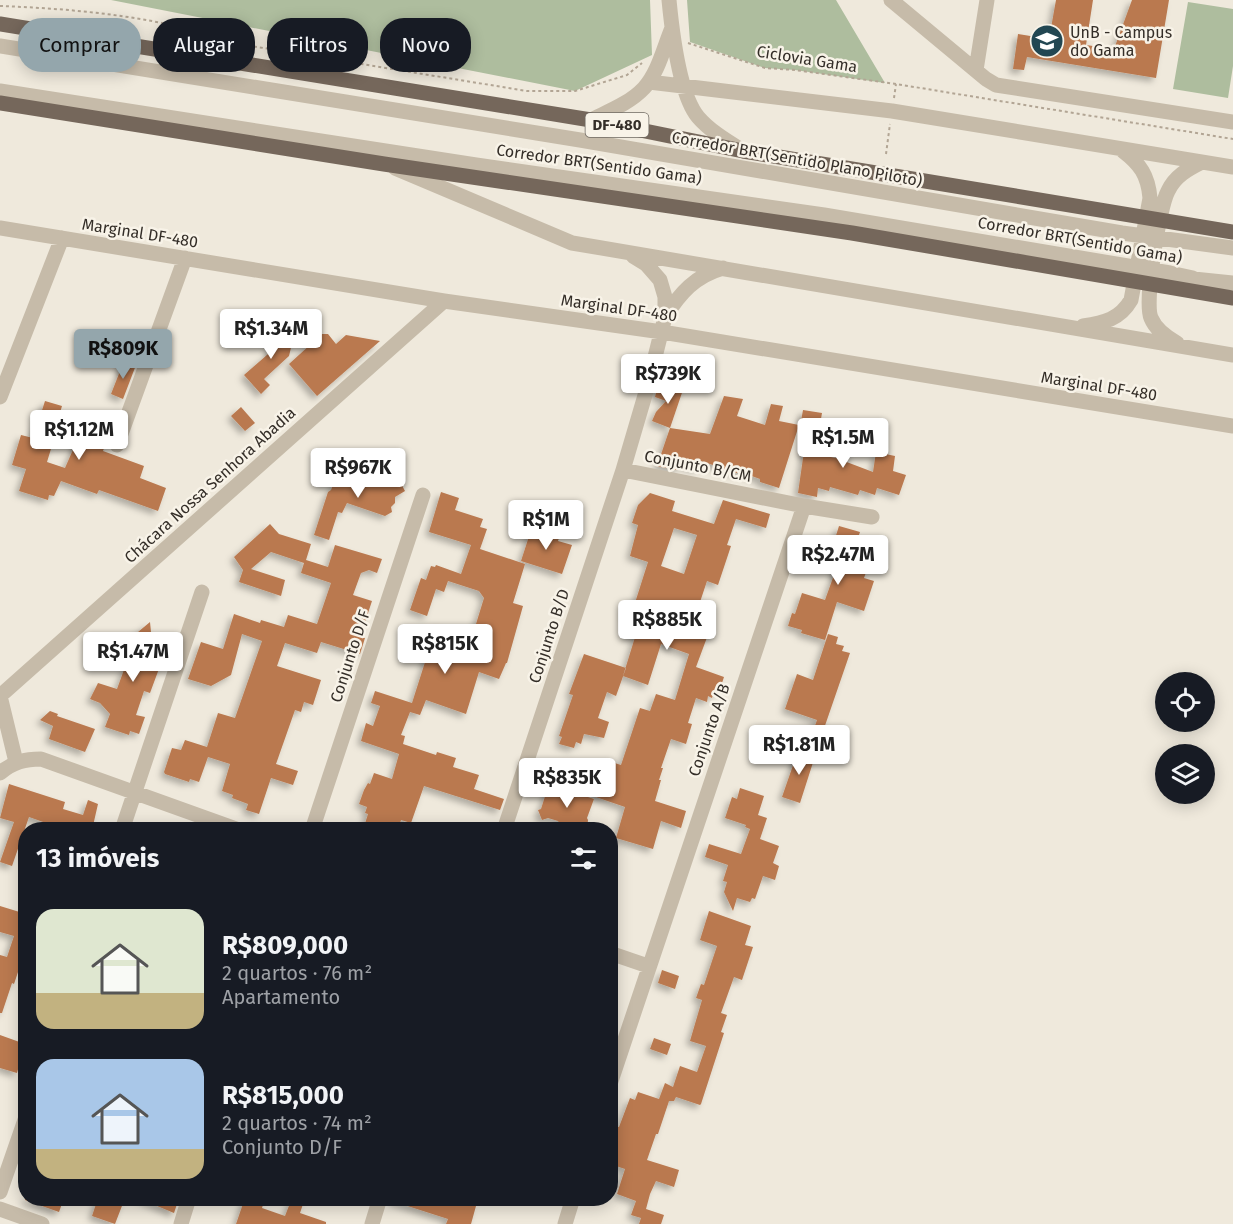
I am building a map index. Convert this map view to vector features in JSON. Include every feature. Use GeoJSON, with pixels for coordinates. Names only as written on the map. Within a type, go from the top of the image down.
{"type":"FeatureCollection","features":[{"type":"Feature","properties":{"kind":"main road","name":"DF-480"},"geometry":{"type":"LineString","coordinates":[[0,24],[591,120],[743,151],[1233,232]]}},
{"type":"Feature","properties":{"kind":"main road"},"geometry":{"type":"LineString","coordinates":[[0,103],[384,164],[852,233],[1233,298]]}},
{"type":"Feature","properties":{"kind":"street"},"geometry":{"type":"LineString","coordinates":[[591,120],[624,104],[649,82],[669,49],[672,28],[669,0]]}},
{"type":"Feature","properties":{"kind":"street"},"geometry":{"type":"LineString","coordinates":[[891,0],[996,85],[1233,122]]}},
{"type":"Feature","properties":{"kind":"street"},"geometry":{"type":"LineString","coordinates":[[976,70],[987,0]]}},
{"type":"Feature","properties":{"kind":"street","name":"Corredor BRT(Sentido Plano Piloto)"},"geometry":{"type":"LineString","coordinates":[[0,46],[580,140],[1122,233],[1233,248]]}},
{"type":"Feature","properties":{"kind":"street"},"geometry":{"type":"LineString","coordinates":[[669,49],[690,105],[698,117],[743,151]]}},
{"type":"Feature","properties":{"kind":"street"},"geometry":{"type":"LineString","coordinates":[[649,82],[892,111],[1233,167]]}},
{"type":"Feature","properties":{"kind":"street","name":"Corredor BRT(Sentido Gama)"},"geometry":{"type":"LineString","coordinates":[[0,91],[476,165],[824,214],[1233,283]]}},
{"type":"Feature","properties":{"kind":"street"},"geometry":{"type":"LineString","coordinates":[[1121,150],[1134,160],[1145,174],[1156,199],[1149,313],[1155,327],[1168,338],[1187,348]]}},
{"type":"Feature","properties":{"kind":"street"},"geometry":{"type":"LineString","coordinates":[[1071,328],[1103,323],[1127,308],[1131,300],[1156,199],[1168,190],[1182,173],[1202,162]]}},
{"type":"Feature","properties":{"kind":"street"},"geometry":{"type":"LineString","coordinates":[[384,164],[572,243],[1233,355]]}},
{"type":"Feature","properties":{"kind":"street","name":"Marginal DF-480"},"geometry":{"type":"LineString","coordinates":[[0,228],[444,301],[663,325],[1233,426]]}},
{"type":"Feature","properties":{"kind":"street"},"geometry":{"type":"LineString","coordinates":[[0,397],[62,238]]}},
{"type":"Feature","properties":{"kind":"street"},"geometry":{"type":"LineString","coordinates":[[631,254],[646,264],[660,279],[665,297],[663,325]]}},
{"type":"Feature","properties":{"kind":"street"},"geometry":{"type":"LineString","coordinates":[[117,445],[185,258]]}},
{"type":"Feature","properties":{"kind":"street"},"geometry":{"type":"LineString","coordinates":[[663,325],[689,286],[703,276],[724,268]]}},
{"type":"Feature","properties":{"kind":"street"},"geometry":{"type":"LineString","coordinates":[[1164,285],[1183,278],[1193,278]]}},
{"type":"Feature","properties":{"kind":"street","name":"Chácara Nossa Senhora Abadia"},"geometry":{"type":"LineString","coordinates":[[0,696],[444,301]]}},
{"type":"Feature","properties":{"kind":"street","name":"Conjunto B/D"},"geometry":{"type":"LineString","coordinates":[[507,822],[623,470],[663,325]]}},
{"type":"Feature","properties":{"kind":"street","name":"Conjunto B/CM"},"geometry":{"type":"LineString","coordinates":[[623,470],[804,506],[872,517]]}},
{"type":"Feature","properties":{"kind":"street","name":"Conjunto D/F"},"geometry":{"type":"LineString","coordinates":[[315,822],[423,495]]}},
{"type":"Feature","properties":{"kind":"street","name":"Conjunto A/B"},"geometry":{"type":"LineString","coordinates":[[618,1059],[804,506]]}},
{"type":"Feature","properties":{"kind":"street"},"geometry":{"type":"LineString","coordinates":[[125,822],[202,592]]}},
{"type":"Feature","properties":{"kind":"street"},"geometry":{"type":"LineString","coordinates":[[0,696],[16,762]]}},
{"type":"Feature","properties":{"kind":"street"},"geometry":{"type":"LineString","coordinates":[[0,772],[16,762],[41,759],[216,822]]}},
{"type":"Feature","properties":{"kind":"street"},"geometry":{"type":"LineString","coordinates":[[618,956],[648,966]]}},
{"type":"Feature","properties":{"kind":"street"},"geometry":{"type":"LineString","coordinates":[[0,1192],[18,1140]]}},
{"type":"Feature","properties":{"kind":"street"},"geometry":{"type":"LineString","coordinates":[[181,1224],[187,1206]]}},
{"type":"Feature","properties":{"kind":"street"},"geometry":{"type":"LineString","coordinates":[[372,1224],[378,1206]]}},
{"type":"Feature","properties":{"kind":"street"},"geometry":{"type":"LineString","coordinates":[[565,1224],[571,1206]]}},
{"type":"Feature","properties":{"kind":"street"},"geometry":{"type":"LineString","coordinates":[[0,1209],[42,1224]]}},
{"type":"Feature","properties":{"kind":"path"},"geometry":{"type":"LineString","coordinates":[[0,6],[57,8],[116,16],[202,31],[239,44],[527,91],[575,91],[627,75],[652,55],[669,49]]}},
{"type":"Feature","properties":{"kind":"path","name":"Ciclovia Gama"},"geometry":{"type":"LineString","coordinates":[[669,49],[690,42],[765,68],[896,84],[1233,140]]}},
{"type":"Feature","properties":{"kind":"green space"},"geometry":{"type":"Polygon","coordinates":[[[111,0],[650,0],[652,55],[575,91],[471,71],[471,18],[380,18],[380,53],[368,50],[368,18],[267,18],[267,31],[255,28],[255,18],[203,18],[111,0]]]}},
{"type":"Feature","properties":{"kind":"green space"},"geometry":{"type":"Polygon","coordinates":[[[687,0],[836,0],[885,83],[765,68],[690,42],[687,0]]]}},
{"type":"Feature","properties":{"kind":"green space"},"geometry":{"type":"Polygon","coordinates":[[[1188,2],[1233,9],[1233,66],[1228,98],[1173,89],[1188,2]]]}},
{"type":"Feature","properties":{"kind":"building"},"geometry":{"type":"Polygon","coordinates":[[[1056,0],[1093,0],[1086,45],[1114,49],[1132,0],[1169,0],[1156,78],[1027,57],[1024,70],[1013,69],[1018,34],[1049,39],[1056,0]]]}},
{"type":"Feature","properties":{"kind":"building"},"geometry":{"type":"Polygon","coordinates":[[[278,328],[295,331],[289,356],[264,379],[270,385],[261,394],[244,375],[275,348],[278,328]]]}},
{"type":"Feature","properties":{"kind":"building"},"geometry":{"type":"Polygon","coordinates":[[[322,334],[328,334],[336,344],[346,335],[380,341],[317,396],[289,364],[322,334]]]}},
{"type":"Feature","properties":{"kind":"building"},"geometry":{"type":"Polygon","coordinates":[[[124,361],[136,365],[123,399],[111,394],[124,361]]]}},
{"type":"Feature","properties":{"kind":"building"},"geometry":{"type":"Polygon","coordinates":[[[687,378],[670,428],[652,421],[656,412],[666,401],[655,397],[658,385],[676,391],[687,378]]]}},
{"type":"Feature","properties":{"kind":"building"},"geometry":{"type":"Polygon","coordinates":[[[724,396],[743,399],[737,416],[765,425],[771,404],[783,406],[779,421],[799,425],[779,488],[738,471],[737,473],[701,461],[698,469],[679,464],[677,470],[657,466],[670,428],[710,434],[724,396]]]}},
{"type":"Feature","properties":{"kind":"building"},"geometry":{"type":"Polygon","coordinates":[[[45,401],[62,406],[59,416],[87,426],[90,418],[112,426],[103,451],[144,466],[140,478],[166,488],[158,511],[99,490],[97,494],[61,481],[54,496],[49,495],[48,500],[19,491],[26,469],[12,465],[21,435],[33,438],[45,401]],[[57,429],[47,462],[65,468],[79,436],[57,429]]]}},
{"type":"Feature","properties":{"kind":"building"},"geometry":{"type":"Polygon","coordinates":[[[241,407],[255,423],[245,431],[231,416],[241,407]]]}},
{"type":"Feature","properties":{"kind":"building"},"geometry":{"type":"Polygon","coordinates":[[[803,410],[822,413],[815,454],[836,458],[873,472],[876,452],[895,456],[893,471],[906,475],[899,495],[877,488],[875,495],[860,490],[858,495],[830,487],[829,491],[818,488],[817,497],[798,493],[808,423],[801,421],[803,410]]]}},
{"type":"Feature","properties":{"kind":"building"},"geometry":{"type":"Polygon","coordinates":[[[357,470],[389,482],[398,478],[405,491],[395,497],[395,503],[391,507],[392,512],[385,516],[347,503],[342,513],[338,512],[329,540],[314,535],[328,492],[335,480],[339,482],[340,479],[353,483],[357,470]]]}},
{"type":"Feature","properties":{"kind":"building"},"geometry":{"type":"Polygon","coordinates":[[[441,492],[459,498],[455,510],[483,519],[480,527],[487,529],[480,549],[525,564],[513,603],[523,606],[507,663],[499,679],[479,672],[466,714],[426,700],[420,715],[410,712],[401,735],[405,736],[403,744],[436,755],[437,752],[456,758],[453,767],[479,775],[474,789],[504,799],[500,810],[424,786],[411,822],[401,820],[400,822],[366,822],[367,807],[359,804],[364,790],[368,783],[370,784],[374,773],[392,779],[399,754],[361,741],[366,723],[373,726],[380,706],[371,703],[375,691],[412,703],[426,659],[423,658],[438,624],[472,637],[484,598],[479,591],[448,581],[444,592],[436,589],[427,616],[410,610],[421,578],[426,580],[431,566],[436,565],[461,574],[471,545],[429,532],[441,492]]]}},
{"type":"Feature","properties":{"kind":"building"},"geometry":{"type":"Polygon","coordinates":[[[650,493],[675,501],[672,511],[714,524],[723,500],[770,514],[766,528],[736,519],[727,545],[731,546],[718,585],[707,581],[694,620],[702,623],[700,629],[709,632],[696,667],[724,677],[719,692],[714,690],[712,698],[708,696],[707,702],[696,698],[688,723],[692,724],[686,744],[671,739],[661,768],[663,768],[659,780],[661,780],[655,801],[686,811],[681,828],[661,821],[653,849],[618,839],[625,807],[593,796],[605,760],[621,765],[640,708],[650,711],[656,694],[675,700],[689,654],[661,644],[648,685],[623,676],[636,634],[627,633],[632,618],[625,616],[629,604],[634,606],[648,562],[630,556],[638,525],[632,523],[638,505],[650,493]],[[674,528],[661,566],[684,574],[697,535],[674,528]]]}},
{"type":"Feature","properties":{"kind":"building"},"geometry":{"type":"Polygon","coordinates":[[[270,524],[279,534],[311,544],[306,560],[328,567],[335,545],[382,559],[377,573],[369,570],[361,573],[353,595],[372,601],[360,637],[365,638],[360,654],[321,642],[317,653],[285,643],[277,666],[321,680],[313,705],[304,702],[301,712],[295,710],[276,764],[298,771],[293,785],[271,778],[259,814],[246,810],[248,804],[222,791],[230,764],[208,757],[199,782],[190,779],[189,782],[164,772],[172,748],[181,750],[185,740],[207,747],[218,713],[235,718],[262,641],[242,634],[231,675],[211,686],[188,679],[201,642],[223,649],[234,614],[260,623],[261,620],[284,627],[288,615],[317,624],[331,583],[301,573],[304,563],[271,552],[251,569],[285,580],[281,596],[239,582],[243,570],[234,557],[270,524]]]}},
{"type":"Feature","properties":{"kind":"building"},"geometry":{"type":"Polygon","coordinates":[[[839,526],[860,532],[858,538],[876,544],[864,578],[874,581],[864,611],[837,602],[825,640],[801,633],[802,630],[788,626],[802,593],[825,600],[839,561],[836,560],[839,550],[832,548],[839,526]]]}},
{"type":"Feature","properties":{"kind":"building"},"geometry":{"type":"Polygon","coordinates":[[[532,527],[554,535],[559,538],[558,541],[572,545],[562,574],[521,561],[532,527]]]}},
{"type":"Feature","properties":{"kind":"building"},"geometry":{"type":"Polygon","coordinates":[[[150,622],[151,632],[170,639],[150,693],[144,691],[136,715],[145,717],[139,734],[130,731],[129,735],[105,727],[110,714],[100,703],[90,699],[98,683],[117,689],[125,667],[128,668],[138,639],[132,637],[150,622]]]}},
{"type":"Feature","properties":{"kind":"building"},"geometry":{"type":"Polygon","coordinates":[[[828,634],[838,637],[836,644],[844,646],[842,651],[850,653],[819,743],[810,740],[817,720],[785,709],[797,674],[813,680],[828,634]]]}},
{"type":"Feature","properties":{"kind":"building"},"geometry":{"type":"Polygon","coordinates":[[[584,654],[626,668],[616,696],[607,692],[598,718],[609,722],[604,738],[584,734],[581,744],[576,742],[574,748],[559,744],[562,737],[559,736],[573,695],[569,694],[584,654]]]}},
{"type":"Feature","properties":{"kind":"building"},"geometry":{"type":"Polygon","coordinates":[[[50,711],[58,714],[57,716],[95,729],[85,752],[49,739],[53,726],[40,720],[50,711]]]}},
{"type":"Feature","properties":{"kind":"building"},"geometry":{"type":"Polygon","coordinates":[[[799,748],[816,753],[800,803],[782,797],[799,748]]]}},
{"type":"Feature","properties":{"kind":"building"},"geometry":{"type":"Polygon","coordinates":[[[9,784],[65,802],[63,809],[83,815],[88,800],[98,804],[94,822],[43,822],[29,817],[27,822],[18,822],[18,849],[12,866],[0,862],[14,822],[0,818],[9,784]]]}},
{"type":"Feature","properties":{"kind":"building"},"geometry":{"type":"Polygon","coordinates":[[[548,787],[575,796],[576,793],[594,799],[587,818],[588,822],[559,822],[548,818],[542,820],[538,810],[541,809],[548,787]]]}},
{"type":"Feature","properties":{"kind":"building"},"geometry":{"type":"Polygon","coordinates":[[[740,788],[764,796],[758,815],[767,818],[760,839],[779,846],[773,863],[779,866],[775,880],[763,876],[755,899],[752,898],[750,902],[737,898],[733,911],[724,892],[727,882],[723,881],[728,865],[705,857],[709,844],[741,854],[750,829],[745,827],[746,825],[725,818],[732,797],[737,799],[740,788]]]}},
{"type":"Feature","properties":{"kind":"building"},"geometry":{"type":"Polygon","coordinates":[[[0,906],[18,912],[18,972],[2,1013],[0,1013],[0,955],[7,957],[14,936],[0,932],[0,906]]]}},
{"type":"Feature","properties":{"kind":"building"},"geometry":{"type":"Polygon","coordinates":[[[709,911],[751,926],[745,945],[753,947],[742,980],[734,977],[721,1013],[727,1015],[721,1032],[724,1033],[701,1104],[676,1097],[674,1101],[669,1101],[647,1160],[679,1170],[674,1187],[656,1181],[650,1194],[646,1209],[664,1215],[661,1224],[639,1224],[641,1218],[631,1215],[636,1201],[618,1194],[625,1169],[618,1167],[618,1127],[630,1098],[635,1100],[638,1092],[659,1099],[665,1083],[673,1087],[680,1066],[697,1072],[706,1046],[690,1041],[702,1000],[696,998],[701,984],[704,985],[717,946],[700,940],[709,911]]]}},
{"type":"Feature","properties":{"kind":"building"},"geometry":{"type":"Polygon","coordinates":[[[662,970],[679,976],[675,989],[658,983],[662,970]]]}},
{"type":"Feature","properties":{"kind":"building"},"geometry":{"type":"Polygon","coordinates":[[[0,1035],[18,1041],[18,1069],[17,1073],[0,1068],[0,1035]]]}},
{"type":"Feature","properties":{"kind":"building"},"geometry":{"type":"Polygon","coordinates":[[[654,1038],[671,1044],[667,1055],[650,1049],[654,1038]]]}},
{"type":"Feature","properties":{"kind":"building"},"geometry":{"type":"Polygon","coordinates":[[[42,1206],[61,1206],[59,1212],[42,1206]]]}},
{"type":"Feature","properties":{"kind":"building"},"geometry":{"type":"Polygon","coordinates":[[[95,1206],[122,1206],[115,1224],[92,1216],[95,1206]]]}},
{"type":"Feature","properties":{"kind":"building"},"geometry":{"type":"Polygon","coordinates":[[[157,1206],[176,1206],[174,1213],[157,1206]]]}},
{"type":"Feature","properties":{"kind":"building"},"geometry":{"type":"Polygon","coordinates":[[[242,1206],[263,1206],[262,1208],[285,1216],[289,1206],[302,1206],[300,1213],[326,1222],[326,1224],[236,1224],[242,1206]]]}},
{"type":"Feature","properties":{"kind":"building"},"geometry":{"type":"Polygon","coordinates":[[[408,1206],[476,1206],[471,1224],[446,1224],[448,1219],[408,1206]]]}},
{"type":"Feature","properties":{"kind":"place","name":"UnB - Campus do Gama"},"geometry":{"type":"Point","coordinates":[1047,41]}}]}
